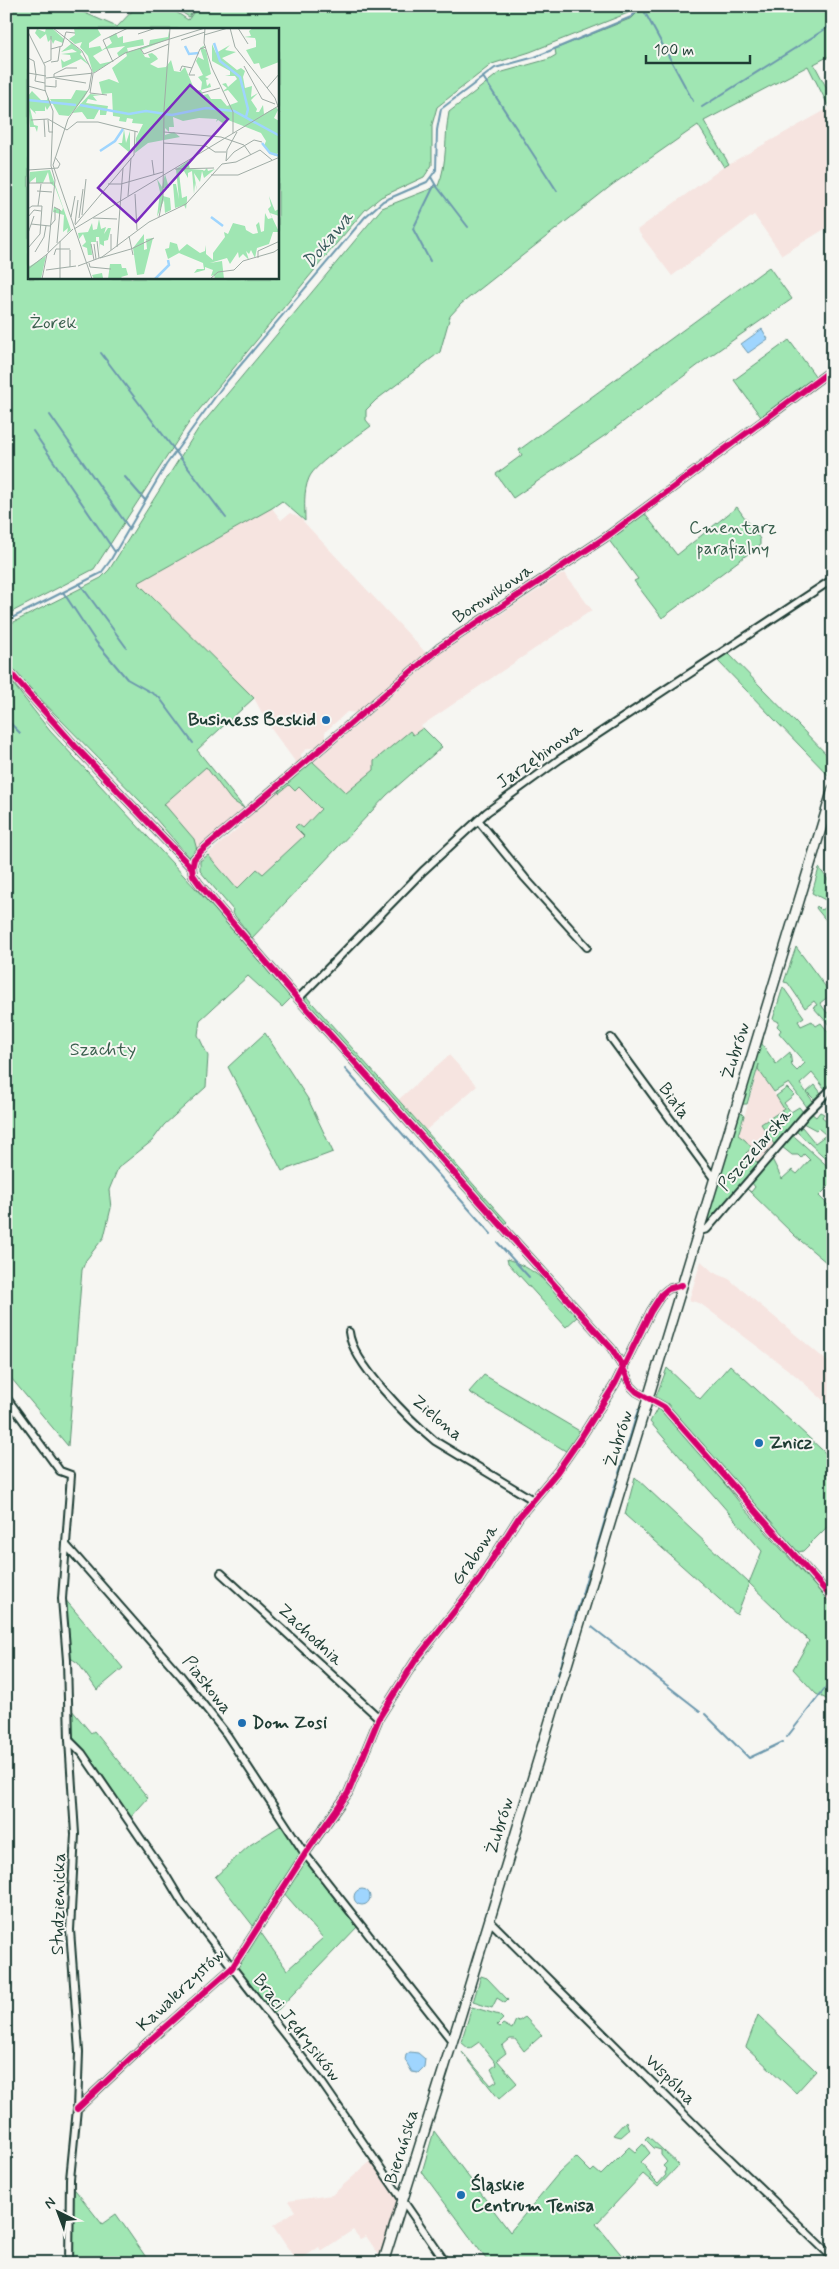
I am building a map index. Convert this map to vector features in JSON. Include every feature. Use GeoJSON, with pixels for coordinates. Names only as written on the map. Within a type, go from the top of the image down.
{"type":"FeatureCollection","features":[{"type":"Feature","properties":{"kind":"main road","name":"Żubrów"},"geometry":{"type":"LineString","coordinates":[[452,2040],[700,1231],[833,789]]}},
{"type":"Feature","properties":{"kind":"main road","name":"Bieruńska"},"geometry":{"type":"LineString","coordinates":[[383,2263],[452,2040]]}},
{"type":"Feature","properties":{"kind":"street","name":"Borowikowa"},"geometry":{"type":"LineString","coordinates":[[192,868],[197,855],[208,844],[439,648],[606,537],[833,369]]}},
{"type":"Feature","properties":{"kind":"street","name":"Jarzębinowa"},"geometry":{"type":"LineString","coordinates":[[298,999],[423,872],[478,820],[522,784],[833,579]]}},
{"type":"Feature","properties":{"kind":"street"},"geometry":{"type":"LineString","coordinates":[[6,668],[75,746],[192,868],[193,875],[200,885],[298,999],[605,1342],[622,1366],[631,1386],[637,1392],[664,1407],[833,1599]]}},
{"type":"Feature","properties":{"kind":"street"},"geometry":{"type":"LineString","coordinates":[[478,820],[524,878],[587,947]]}},
{"type":"Feature","properties":{"kind":"street","name":"Biała"},"geometry":{"type":"LineString","coordinates":[[611,1038],[714,1180]]}},
{"type":"Feature","properties":{"kind":"street","name":"Pszczelarska"},"geometry":{"type":"LineString","coordinates":[[700,1231],[707,1229],[806,1114],[833,1087]]}},
{"type":"Feature","properties":{"kind":"street","name":"Grabowa"},"geometry":{"type":"LineString","coordinates":[[305,1854],[348,1792],[379,1718],[415,1661],[479,1580],[519,1517],[582,1436],[615,1384],[622,1366],[662,1294],[668,1289],[682,1285]]}},
{"type":"Feature","properties":{"kind":"street","name":"Zielona"},"geometry":{"type":"LineString","coordinates":[[349,1332],[350,1340],[357,1352],[380,1385],[411,1420],[435,1441],[533,1500]]}},
{"type":"Feature","properties":{"kind":"street"},"geometry":{"type":"LineString","coordinates":[[6,1397],[60,1471],[71,1475],[66,1545]]}},
{"type":"Feature","properties":{"kind":"street","name":"Studzienicka"},"geometry":{"type":"LineString","coordinates":[[66,1545],[62,1599],[68,1660],[69,1740],[75,1834],[70,1930],[79,2052],[77,2108],[70,2179],[69,2263]]}},
{"type":"Feature","properties":{"kind":"street","name":"Piaskowa"},"geometry":{"type":"LineString","coordinates":[[66,1545],[157,1646],[222,1727],[258,1779],[305,1854],[452,2040]]}},
{"type":"Feature","properties":{"kind":"street","name":"Zachodnia"},"geometry":{"type":"LineString","coordinates":[[221,1573],[379,1718]]}},
{"type":"Feature","properties":{"kind":"street","name":"Braci Jędrysików"},"geometry":{"type":"LineString","coordinates":[[69,1740],[87,1761],[165,1874],[183,1904],[320,2080],[402,2202],[446,2263]]}},
{"type":"Feature","properties":{"kind":"street","name":"Kawalerzystów"},"geometry":{"type":"LineString","coordinates":[[77,2108],[232,1968],[305,1854]]}},
{"type":"Feature","properties":{"kind":"street","name":"Wspólna"},"geometry":{"type":"LineString","coordinates":[[489,1920],[706,2136],[833,2258]]}},
{"type":"Feature","properties":{"kind":"shaded area"},"geometry":{"type":"Polygon","coordinates":[[[833,106],[833,224],[782,255],[754,215],[672,276],[637,230],[725,166],[833,106]]]}},
{"type":"Feature","properties":{"kind":"shaded area"},"geometry":{"type":"Polygon","coordinates":[[[272,508],[281,520],[290,513],[300,518],[427,654],[358,713],[347,712],[325,732],[325,740],[315,748],[308,748],[301,754],[297,764],[269,726],[254,698],[230,681],[138,583],[272,508]]]}},
{"type":"Feature","properties":{"kind":"shaded area"},"geometry":{"type":"Polygon","coordinates":[[[564,573],[592,610],[421,726],[442,747],[387,795],[352,831],[234,910],[200,871],[200,861],[244,823],[248,818],[247,815],[269,796],[312,761],[314,762],[441,653],[564,573]]]}},
{"type":"Feature","properties":{"kind":"shaded area"},"geometry":{"type":"Polygon","coordinates":[[[197,750],[244,808],[189,857],[141,802],[197,750]]]}},
{"type":"Feature","properties":{"kind":"shaded area"},"geometry":{"type":"Polygon","coordinates":[[[449,1055],[477,1086],[425,1131],[398,1100],[449,1055]]]}},
{"type":"Feature","properties":{"kind":"shaded area"},"geometry":{"type":"Polygon","coordinates":[[[758,1069],[793,1121],[713,1216],[748,1104],[758,1069]]]}},
{"type":"Feature","properties":{"kind":"shaded area"},"geometry":{"type":"Polygon","coordinates":[[[701,1261],[713,1272],[729,1279],[833,1366],[833,1409],[795,1375],[701,1304],[689,1300],[701,1261]]]}},
{"type":"Feature","properties":{"kind":"shaded area"},"geometry":{"type":"Polygon","coordinates":[[[371,2161],[399,2202],[381,2258],[366,2236],[360,2239],[353,2230],[321,2251],[319,2247],[297,2262],[273,2226],[295,2211],[288,2201],[332,2195],[371,2161]]]}},
{"type":"Feature","properties":{"kind":"green space","name":"Żorek"},"geometry":{"type":"Polygon","coordinates":[[[6,6],[69,6],[117,27],[137,6],[167,6],[188,20],[198,6],[635,6],[628,13],[530,52],[492,64],[437,107],[432,125],[432,165],[424,177],[381,197],[365,210],[336,244],[190,421],[94,569],[6,615],[6,6]]]}},
{"type":"Feature","properties":{"kind":"green space"},"geometry":{"type":"Polygon","coordinates":[[[172,6],[196,6],[189,17],[172,6]]]}},
{"type":"Feature","properties":{"kind":"green space"},"geometry":{"type":"Polygon","coordinates":[[[644,6],[831,6],[833,54],[814,64],[833,100],[833,106],[829,107],[808,66],[704,121],[729,164],[724,167],[698,125],[612,185],[461,304],[450,316],[440,352],[376,400],[366,410],[366,420],[371,426],[319,465],[313,472],[306,489],[305,521],[282,501],[138,583],[254,698],[197,750],[244,808],[231,800],[206,767],[164,804],[194,839],[197,850],[189,857],[141,802],[20,678],[6,660],[6,626],[101,578],[109,570],[198,429],[382,208],[438,186],[445,159],[449,112],[499,73],[549,59],[556,55],[555,49],[632,18],[644,6]]]}},
{"type":"Feature","properties":{"kind":"green space"},"geometry":{"type":"Polygon","coordinates":[[[769,267],[792,299],[713,354],[607,434],[513,498],[496,474],[522,455],[519,450],[769,267]]]}},
{"type":"Feature","properties":{"kind":"green space"},"geometry":{"type":"Polygon","coordinates":[[[789,340],[816,377],[761,417],[734,380],[789,340]]]}},
{"type":"Feature","properties":{"kind":"green space","name":"Cmentarz parafialny"},"geometry":{"type":"Polygon","coordinates":[[[737,507],[760,539],[760,545],[662,618],[634,581],[638,579],[608,539],[644,513],[677,555],[737,507]]]}},
{"type":"Feature","properties":{"kind":"green space"},"geometry":{"type":"Polygon","coordinates":[[[727,652],[833,761],[832,779],[716,659],[727,652]]]}},
{"type":"Feature","properties":{"kind":"green space","name":"Szachty"},"geometry":{"type":"Polygon","coordinates":[[[6,675],[50,731],[209,903],[291,998],[282,1007],[248,976],[200,1020],[198,1035],[208,1056],[206,1087],[164,1125],[152,1141],[118,1168],[109,1190],[111,1208],[104,1237],[86,1260],[82,1270],[68,1446],[6,1372],[6,675]]]}},
{"type":"Feature","properties":{"kind":"green space"},"geometry":{"type":"Polygon","coordinates":[[[423,728],[442,747],[387,795],[252,938],[232,912],[233,910],[200,871],[200,861],[208,855],[237,889],[257,869],[263,874],[304,836],[295,827],[298,824],[303,828],[321,809],[299,787],[295,791],[289,785],[279,793],[277,791],[312,761],[346,793],[374,770],[374,761],[410,731],[413,735],[423,728]]]}},
{"type":"Feature","properties":{"kind":"green space"},"geometry":{"type":"Polygon","coordinates":[[[819,868],[833,886],[833,901],[831,903],[812,893],[819,868]]]}},
{"type":"Feature","properties":{"kind":"green space"},"geometry":{"type":"Polygon","coordinates":[[[817,906],[821,910],[827,906],[831,911],[833,910],[833,929],[816,908],[817,906]]]}},
{"type":"Feature","properties":{"kind":"green space"},"geometry":{"type":"Polygon","coordinates":[[[796,947],[828,990],[833,987],[833,1000],[829,996],[820,1003],[827,1013],[833,1010],[833,1025],[830,1026],[813,1007],[817,1005],[814,1001],[805,1008],[788,983],[784,982],[796,947]]]}},
{"type":"Feature","properties":{"kind":"green space"},"geometry":{"type":"Polygon","coordinates":[[[783,987],[804,1017],[798,1021],[801,1026],[812,1021],[816,1026],[821,1023],[830,1034],[833,1032],[833,1080],[825,1089],[812,1073],[800,1084],[813,1101],[807,1107],[789,1083],[774,1092],[758,1069],[759,1064],[747,1104],[742,1104],[764,1033],[762,1044],[776,1064],[790,1052],[792,1066],[797,1071],[805,1063],[779,1033],[781,1030],[777,1026],[779,1022],[773,1019],[783,987]]]}},
{"type":"Feature","properties":{"kind":"green space"},"geometry":{"type":"Polygon","coordinates":[[[305,995],[507,1222],[505,1224],[301,999],[305,995]]]}},
{"type":"Feature","properties":{"kind":"green space"},"geometry":{"type":"Polygon","coordinates":[[[265,1033],[308,1099],[333,1152],[282,1171],[228,1067],[265,1033]]]}},
{"type":"Feature","properties":{"kind":"green space"},"geometry":{"type":"Polygon","coordinates":[[[815,1085],[821,1093],[814,1099],[807,1092],[815,1085]]]}},
{"type":"Feature","properties":{"kind":"green space"},"geometry":{"type":"Polygon","coordinates":[[[787,1088],[794,1095],[784,1103],[791,1112],[799,1107],[803,1112],[774,1144],[761,1124],[784,1109],[776,1096],[787,1088]]]}},
{"type":"Feature","properties":{"kind":"green space"},"geometry":{"type":"Polygon","coordinates":[[[740,1112],[744,1116],[738,1135],[752,1148],[746,1153],[758,1163],[711,1220],[706,1220],[740,1112]]]}},
{"type":"Feature","properties":{"kind":"green space"},"geometry":{"type":"Polygon","coordinates":[[[820,1112],[824,1114],[822,1117],[830,1123],[833,1120],[833,1165],[796,1131],[802,1127],[815,1143],[826,1135],[818,1128],[816,1130],[803,1123],[811,1113],[816,1117],[820,1112]]]}},
{"type":"Feature","properties":{"kind":"green space"},"geometry":{"type":"Polygon","coordinates":[[[791,1136],[795,1137],[833,1171],[833,1182],[819,1196],[833,1210],[833,1268],[795,1236],[747,1189],[751,1192],[755,1187],[752,1183],[772,1159],[782,1179],[792,1170],[797,1174],[810,1160],[804,1154],[801,1158],[798,1155],[792,1155],[782,1147],[791,1136]]]}},
{"type":"Feature","properties":{"kind":"green space"},"geometry":{"type":"Polygon","coordinates":[[[507,1259],[529,1269],[538,1276],[554,1290],[577,1317],[566,1327],[508,1263],[507,1259]]]}},
{"type":"Feature","properties":{"kind":"green space"},"geometry":{"type":"Polygon","coordinates":[[[730,1365],[833,1460],[833,1521],[803,1551],[798,1552],[665,1406],[655,1399],[667,1368],[700,1399],[730,1365]]]}},
{"type":"Feature","properties":{"kind":"green space"},"geometry":{"type":"Polygon","coordinates":[[[484,1375],[583,1433],[569,1453],[469,1392],[484,1375]]]}},
{"type":"Feature","properties":{"kind":"green space"},"geometry":{"type":"Polygon","coordinates":[[[658,1407],[693,1444],[744,1508],[833,1606],[833,1702],[816,1694],[793,1669],[809,1641],[749,1583],[762,1551],[650,1422],[658,1407]]]}},
{"type":"Feature","properties":{"kind":"green space"},"geometry":{"type":"Polygon","coordinates":[[[635,1477],[749,1583],[737,1615],[625,1515],[635,1477]]]}},
{"type":"Feature","properties":{"kind":"green space"},"geometry":{"type":"Polygon","coordinates":[[[64,1598],[123,1668],[97,1690],[78,1663],[69,1657],[64,1598]]]}},
{"type":"Feature","properties":{"kind":"green space"},"geometry":{"type":"Polygon","coordinates":[[[71,1709],[91,1733],[94,1731],[148,1798],[130,1818],[85,1751],[74,1739],[70,1718],[71,1709]]]}},
{"type":"Feature","properties":{"kind":"green space"},"geometry":{"type":"Polygon","coordinates":[[[283,1824],[303,1855],[254,1927],[215,1877],[250,1845],[283,1824]]]}},
{"type":"Feature","properties":{"kind":"green space"},"geometry":{"type":"Polygon","coordinates":[[[305,1858],[359,1925],[272,2016],[234,1968],[259,1930],[287,1970],[323,1938],[283,1892],[305,1858]]]}},
{"type":"Feature","properties":{"kind":"green space"},"geometry":{"type":"Polygon","coordinates":[[[481,1976],[487,1978],[508,2000],[505,2003],[497,1998],[492,2008],[473,2002],[481,1976]]]}},
{"type":"Feature","properties":{"kind":"green space"},"geometry":{"type":"Polygon","coordinates":[[[472,2007],[499,2015],[503,2019],[497,2025],[500,2027],[503,2024],[512,2029],[516,2020],[519,2021],[525,2017],[542,2035],[524,2051],[515,2039],[510,2039],[502,2046],[506,2053],[497,2060],[517,2083],[499,2099],[462,2052],[491,2085],[497,2081],[491,2069],[496,2065],[495,2062],[479,2042],[469,2049],[461,2042],[472,2007]]]}},
{"type":"Feature","properties":{"kind":"green space"},"geometry":{"type":"Polygon","coordinates":[[[758,2015],[816,2071],[796,2093],[746,2047],[758,2015]]]}},
{"type":"Feature","properties":{"kind":"green space"},"geometry":{"type":"Polygon","coordinates":[[[626,2121],[629,2130],[621,2137],[613,2135],[626,2121]]]}},
{"type":"Feature","properties":{"kind":"green space","name":"Śląskie Centrum Tenisa"},"geometry":{"type":"Polygon","coordinates":[[[434,2131],[510,2232],[558,2174],[576,2157],[591,2172],[594,2169],[601,2175],[629,2147],[635,2152],[643,2144],[650,2153],[641,2162],[658,2184],[666,2175],[667,2170],[663,2166],[667,2162],[661,2155],[661,2150],[654,2148],[645,2139],[648,2136],[679,2165],[658,2187],[643,2174],[596,2224],[624,2258],[619,2263],[489,2263],[422,2172],[434,2131]]]}},
{"type":"Feature","properties":{"kind":"green space"},"geometry":{"type":"Polygon","coordinates":[[[72,2186],[102,2224],[116,2214],[150,2263],[71,2263],[72,2186]]]}},
{"type":"Feature","properties":{"kind":"water"},"geometry":{"type":"Polygon","coordinates":[[[762,329],[768,339],[748,353],[741,344],[762,329]]]}},
{"type":"Feature","properties":{"kind":"water"},"geometry":{"type":"Polygon","coordinates":[[[362,1889],[370,1897],[362,1905],[354,1897],[362,1889]]]}},
{"type":"Feature","properties":{"kind":"water"},"geometry":{"type":"Polygon","coordinates":[[[410,2052],[418,2053],[425,2059],[424,2067],[418,2073],[412,2072],[405,2060],[406,2055],[410,2052]]]}},
{"type":"Feature","properties":{"kind":"waterway","name":"Dokawa"},"geometry":{"type":"LineString","coordinates":[[6,621],[101,573],[110,561],[166,465],[223,386],[365,217],[383,201],[427,182],[436,170],[437,130],[441,109],[495,68],[535,57],[631,17],[643,6]]}},
{"type":"Feature","properties":{"kind":"waterway"},"geometry":{"type":"LineString","coordinates":[[826,6],[833,15]]}},
{"type":"Feature","properties":{"kind":"waterway"},"geometry":{"type":"LineString","coordinates":[[642,7],[693,101]]}},
{"type":"Feature","properties":{"kind":"waterway"},"geometry":{"type":"LineString","coordinates":[[702,107],[827,28],[833,20]]}},
{"type":"Feature","properties":{"kind":"waterway"},"geometry":{"type":"LineString","coordinates":[[483,77],[557,191]]}},
{"type":"Feature","properties":{"kind":"waterway"},"geometry":{"type":"LineString","coordinates":[[430,261],[413,229],[435,184],[431,177]]}},
{"type":"Feature","properties":{"kind":"waterway"},"geometry":{"type":"LineString","coordinates":[[435,184],[468,227]]}},
{"type":"Feature","properties":{"kind":"waterway"},"geometry":{"type":"LineString","coordinates":[[101,353],[226,518]]}},
{"type":"Feature","properties":{"kind":"waterway"},"geometry":{"type":"LineString","coordinates":[[50,415],[129,528]]}},
{"type":"Feature","properties":{"kind":"waterway"},"geometry":{"type":"LineString","coordinates":[[33,431],[115,552]]}},
{"type":"Feature","properties":{"kind":"waterway"},"geometry":{"type":"LineString","coordinates":[[125,477],[145,500]]}},
{"type":"Feature","properties":{"kind":"waterway"},"geometry":{"type":"LineString","coordinates":[[80,584],[126,647]]}},
{"type":"Feature","properties":{"kind":"waterway"},"geometry":{"type":"LineString","coordinates":[[63,592],[96,642],[127,679],[159,697],[193,743]]}},
{"type":"Feature","properties":{"kind":"waterway"},"geometry":{"type":"LineString","coordinates":[[6,719],[20,733]]}},
{"type":"Feature","properties":{"kind":"waterway"},"geometry":{"type":"LineString","coordinates":[[345,1069],[491,1234]]}},
{"type":"Feature","properties":{"kind":"waterway"},"geometry":{"type":"LineString","coordinates":[[498,1243],[529,1277]]}},
{"type":"Feature","properties":{"kind":"waterway"},"geometry":{"type":"LineString","coordinates":[[619,1473],[638,1410]]}},
{"type":"Feature","properties":{"kind":"waterway"},"geometry":{"type":"LineString","coordinates":[[594,1557],[617,1479]]}},
{"type":"Feature","properties":{"kind":"waterway"},"geometry":{"type":"LineString","coordinates":[[582,1594],[589,1570]]}},
{"type":"Feature","properties":{"kind":"waterway"},"geometry":{"type":"LineString","coordinates":[[569,1637],[581,1598]]}},
{"type":"Feature","properties":{"kind":"waterway"},"geometry":{"type":"LineString","coordinates":[[592,1627],[700,1711]]}},
{"type":"Feature","properties":{"kind":"waterway"},"geometry":{"type":"LineString","coordinates":[[562,1661],[566,1649]]}},
{"type":"Feature","properties":{"kind":"waterway"},"geometry":{"type":"LineString","coordinates":[[558,1674],[562,1663]]}},
{"type":"Feature","properties":{"kind":"waterway"},"geometry":{"type":"LineString","coordinates":[[787,1737],[826,1687],[833,1683]]}},
{"type":"Feature","properties":{"kind":"waterway"},"geometry":{"type":"LineString","coordinates":[[546,1717],[554,1687]]}},
{"type":"Feature","properties":{"kind":"waterway"},"geometry":{"type":"LineString","coordinates":[[705,1714],[749,1758],[783,1742]]}},
{"type":"Feature","properties":{"kind":"cycle path"},"geometry":{"type":"LineString","coordinates":[[192,868],[194,859],[201,851],[439,648],[606,537],[833,369]]}},
{"type":"Feature","properties":{"kind":"cycle path"},"geometry":{"type":"LineString","coordinates":[[6,668],[75,746],[192,868],[193,875],[200,885],[298,999],[612,1349],[631,1386],[637,1392],[664,1407],[833,1599]]}},
{"type":"Feature","properties":{"kind":"cycle path"},"geometry":{"type":"LineString","coordinates":[[77,2109],[149,2041],[232,1968],[305,1854],[348,1793],[379,1718],[415,1661],[479,1580],[519,1517],[557,1472],[582,1436],[615,1384],[651,1311],[662,1294],[668,1289],[682,1285]]}},
{"type":"Feature","properties":{"kind":"place","name":"Business Beskid"},"geometry":{"type":"Point","coordinates":[326,720]}},
{"type":"Feature","properties":{"kind":"place","name":"Znicz"},"geometry":{"type":"Point","coordinates":[759,1443]}},
{"type":"Feature","properties":{"kind":"place","name":"Dom Zosi"},"geometry":{"type":"Point","coordinates":[242,1723]}},
{"type":"Feature","properties":{"kind":"place","name":"Śląskie Centrum Tenisa"},"geometry":{"type":"Point","coordinates":[461,2195]}}]}
